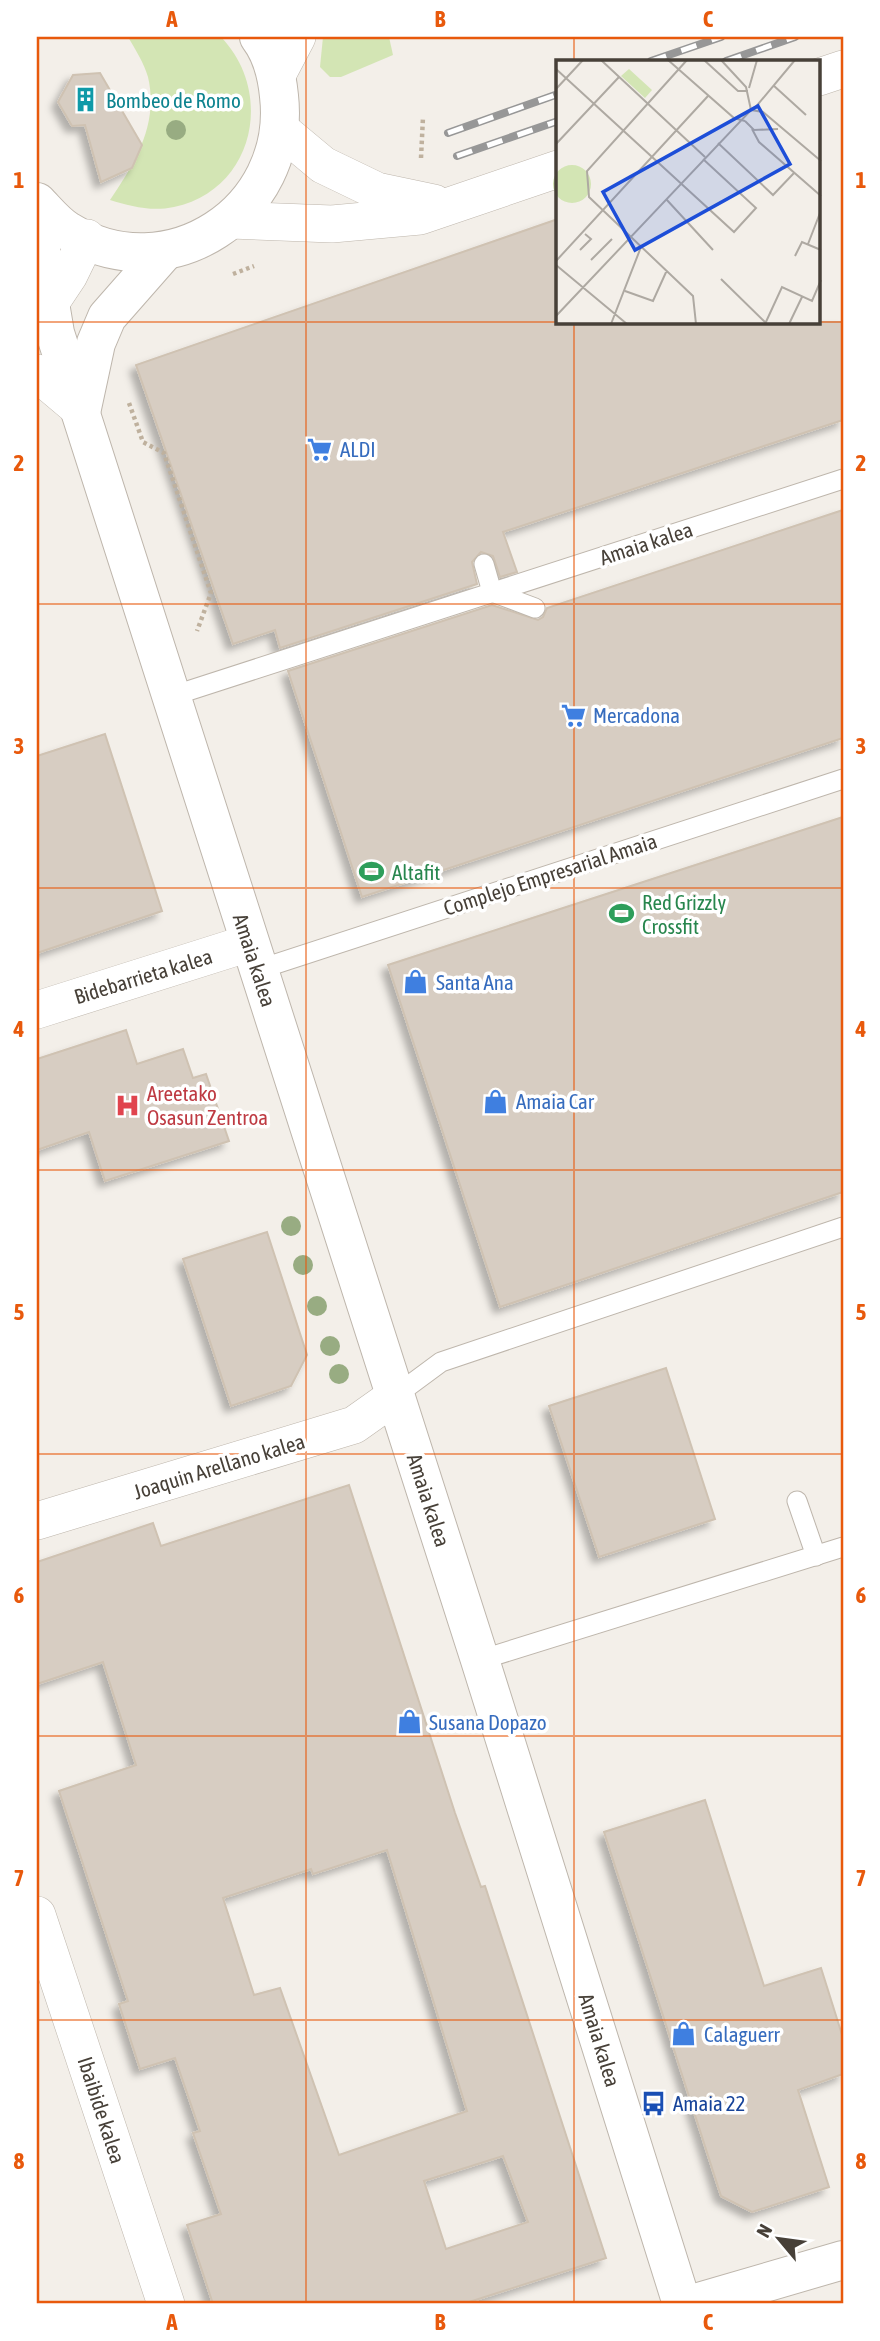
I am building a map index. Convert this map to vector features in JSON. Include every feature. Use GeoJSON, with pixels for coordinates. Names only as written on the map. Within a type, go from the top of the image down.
{"type":"FeatureCollection","features":[{"type":"Feature","properties":{"kind":"street"},"geometry":{"type":"LineString","coordinates":[[37,202],[68,231],[115,250],[165,251],[200,240],[231,220],[256,195],[272,164],[281,130],[277,75],[259,37]]}},
{"type":"Feature","properties":{"kind":"street"},"geometry":{"type":"LineString","coordinates":[[277,75],[298,37]]}},
{"type":"Feature","properties":{"kind":"street"},"geometry":{"type":"LineString","coordinates":[[820,77],[843,69]]}},
{"type":"Feature","properties":{"kind":"street"},"geometry":{"type":"LineString","coordinates":[[281,130],[323,165],[377,191],[432,203],[467,201]]}},
{"type":"Feature","properties":{"kind":"street"},"geometry":{"type":"LineString","coordinates":[[231,220],[332,224],[420,216],[556,170]]}},
{"type":"Feature","properties":{"kind":"street","name":"Amaia kalea"},"geometry":{"type":"LineString","coordinates":[[37,228],[43,314],[55,333],[81,410],[187,692],[253,956],[396,1396],[682,2304]]}},
{"type":"Feature","properties":{"kind":"street"},"geometry":{"type":"LineString","coordinates":[[43,314],[87,238]]}},
{"type":"Feature","properties":{"kind":"street","name":"Amaia kalea"},"geometry":{"type":"LineString","coordinates":[[81,410],[96,343],[107,317],[165,251]]}},
{"type":"Feature","properties":{"kind":"street"},"geometry":{"type":"LineString","coordinates":[[37,373],[81,410]]}},
{"type":"Feature","properties":{"kind":"street","name":"Bidebarrieta kalea"},"geometry":{"type":"LineString","coordinates":[[37,1010],[253,956]]}},
{"type":"Feature","properties":{"kind":"street","name":"Joaquin Arellano kalea"},"geometry":{"type":"LineString","coordinates":[[37,1521],[354,1425],[396,1396]]}},
{"type":"Feature","properties":{"kind":"street","name":"Ibaibide kalea"},"geometry":{"type":"LineString","coordinates":[[37,1915],[166,2304]]}},
{"type":"Feature","properties":{"kind":"street"},"geometry":{"type":"LineString","coordinates":[[692,2304],[843,2260]]}},
{"type":"Feature","properties":{"kind":"lane","name":"Amaia kalea"},"geometry":{"type":"LineString","coordinates":[[187,692],[843,479]]}},
{"type":"Feature","properties":{"kind":"lane"},"geometry":{"type":"LineString","coordinates":[[484,564],[492,592],[535,608]]}},
{"type":"Feature","properties":{"kind":"lane","name":"Complejo Empresarial Amaia"},"geometry":{"type":"LineString","coordinates":[[253,956],[843,779]]}},
{"type":"Feature","properties":{"kind":"lane"},"geometry":{"type":"LineString","coordinates":[[396,1396],[441,1362],[843,1227]]}},
{"type":"Feature","properties":{"kind":"lane"},"geometry":{"type":"LineString","coordinates":[[797,1501],[816,1556]]}},
{"type":"Feature","properties":{"kind":"lane"},"geometry":{"type":"LineString","coordinates":[[480,1660],[843,1547]]}},
{"type":"Feature","properties":{"kind":"path"},"geometry":{"type":"LineString","coordinates":[[421,171],[423,117]]}},
{"type":"Feature","properties":{"kind":"path"},"geometry":{"type":"LineString","coordinates":[[227,276],[263,263]]}},
{"type":"Feature","properties":{"kind":"path"},"geometry":{"type":"LineString","coordinates":[[126,397],[143,442],[164,453],[211,593],[192,647],[187,692]]}},
{"type":"Feature","properties":{"kind":"green space"},"geometry":{"type":"Polygon","coordinates":[[[128,37],[221,37],[238,60],[248,85],[251,111],[248,137],[238,161],[223,181],[201,197],[174,207],[149,209],[110,200],[136,157],[150,111],[148,77],[128,37]]]}},
{"type":"Feature","properties":{"kind":"green space"},"geometry":{"type":"Polygon","coordinates":[[[323,37],[389,37],[393,55],[341,77],[330,77],[320,67],[323,37]]]}},
{"type":"Feature","properties":{"kind":"building"},"geometry":{"type":"Polygon","coordinates":[[[100,73],[142,145],[132,168],[101,182],[85,125],[72,126],[58,102],[73,75],[100,73]]]}},
{"type":"Feature","properties":{"kind":"building"},"geometry":{"type":"Polygon","coordinates":[[[556,220],[556,324],[843,322],[843,420],[503,532],[517,572],[500,577],[493,556],[481,552],[472,562],[477,584],[280,648],[275,630],[233,644],[136,365],[556,220]]]}},
{"type":"Feature","properties":{"kind":"building","name":"Mercadona"},"geometry":{"type":"Polygon","coordinates":[[[843,510],[843,738],[362,897],[288,671],[492,605],[538,620],[543,617],[547,608],[843,510]]]}},
{"type":"Feature","properties":{"kind":"building"},"geometry":{"type":"Polygon","coordinates":[[[105,734],[162,911],[37,953],[37,756],[105,734]]]}},
{"type":"Feature","properties":{"kind":"building"},"geometry":{"type":"Polygon","coordinates":[[[843,817],[843,1192],[500,1307],[388,965],[843,817]]]}},
{"type":"Feature","properties":{"kind":"building","name":"Areetako Osasun Zentroa"},"geometry":{"type":"Polygon","coordinates":[[[126,1030],[137,1064],[183,1049],[193,1078],[206,1074],[229,1141],[105,1181],[89,1132],[37,1150],[37,1059],[126,1030]]]}},
{"type":"Feature","properties":{"kind":"building"},"geometry":{"type":"Polygon","coordinates":[[[267,1232],[307,1355],[291,1386],[231,1406],[183,1259],[267,1232]]]}},
{"type":"Feature","properties":{"kind":"building"},"geometry":{"type":"Polygon","coordinates":[[[666,1368],[715,1519],[599,1557],[549,1406],[666,1368]]]}},
{"type":"Feature","properties":{"kind":"building"},"geometry":{"type":"Polygon","coordinates":[[[349,1485],[455,1813],[481,1887],[485,1886],[606,2258],[463,2304],[213,2304],[187,2225],[221,2214],[193,2133],[200,2131],[175,2058],[140,2069],[119,2004],[128,2001],[59,1791],[136,1765],[103,1662],[37,1684],[37,1562],[153,1523],[161,1546],[349,1485]],[[387,1850],[313,1874],[311,1869],[223,1898],[254,1995],[280,1988],[339,2155],[467,2111],[387,1850]],[[503,2156],[424,2181],[446,2249],[528,2222],[503,2156]]]}},
{"type":"Feature","properties":{"kind":"building"},"geometry":{"type":"Polygon","coordinates":[[[705,1800],[764,1986],[821,1968],[843,2038],[843,2074],[798,2090],[829,2187],[752,2212],[721,2196],[604,1832],[705,1800]]]}},
{"type":"Feature","properties":{"kind":"railway"},"geometry":{"type":"LineString","coordinates":[[654,60],[721,37]]}},
{"type":"Feature","properties":{"kind":"railway"},"geometry":{"type":"LineString","coordinates":[[729,60],[795,37]]}},
{"type":"Feature","properties":{"kind":"railway"},"geometry":{"type":"LineString","coordinates":[[448,133],[556,95]]}},
{"type":"Feature","properties":{"kind":"railway"},"geometry":{"type":"LineString","coordinates":[[457,156],[556,122]]}},
{"type":"Feature","properties":{"kind":"place","name":"Bombeo de Romo"},"geometry":{"type":"Point","coordinates":[86,100]}},
{"type":"Feature","properties":{"kind":"place","name":"ALDI"},"geometry":{"type":"Point","coordinates":[320,449]}},
{"type":"Feature","properties":{"kind":"place","name":"Mercadona"},"geometry":{"type":"Point","coordinates":[573,715]}},
{"type":"Feature","properties":{"kind":"place","name":"Altafit"},"geometry":{"type":"Point","coordinates":[372,872]}},
{"type":"Feature","properties":{"kind":"place","name":"Red Grizzly Crossfit"},"geometry":{"type":"Point","coordinates":[622,914]}},
{"type":"Feature","properties":{"kind":"place","name":"Santa Ana"},"geometry":{"type":"Point","coordinates":[416,982]}},
{"type":"Feature","properties":{"kind":"place","name":"Amaia Car"},"geometry":{"type":"Point","coordinates":[496,1101]}},
{"type":"Feature","properties":{"kind":"place","name":"Areetako Osasun Zentroa"},"geometry":{"type":"Point","coordinates":[127,1105]}},
{"type":"Feature","properties":{"kind":"place","name":"Susana Dopazo"},"geometry":{"type":"Point","coordinates":[409,1722]}},
{"type":"Feature","properties":{"kind":"place","name":"Calaguerr"},"geometry":{"type":"Point","coordinates":[684,2034]}},
{"type":"Feature","properties":{"kind":"place","name":"Amaia 22"},"geometry":{"type":"Point","coordinates":[653,2103]}}]}
